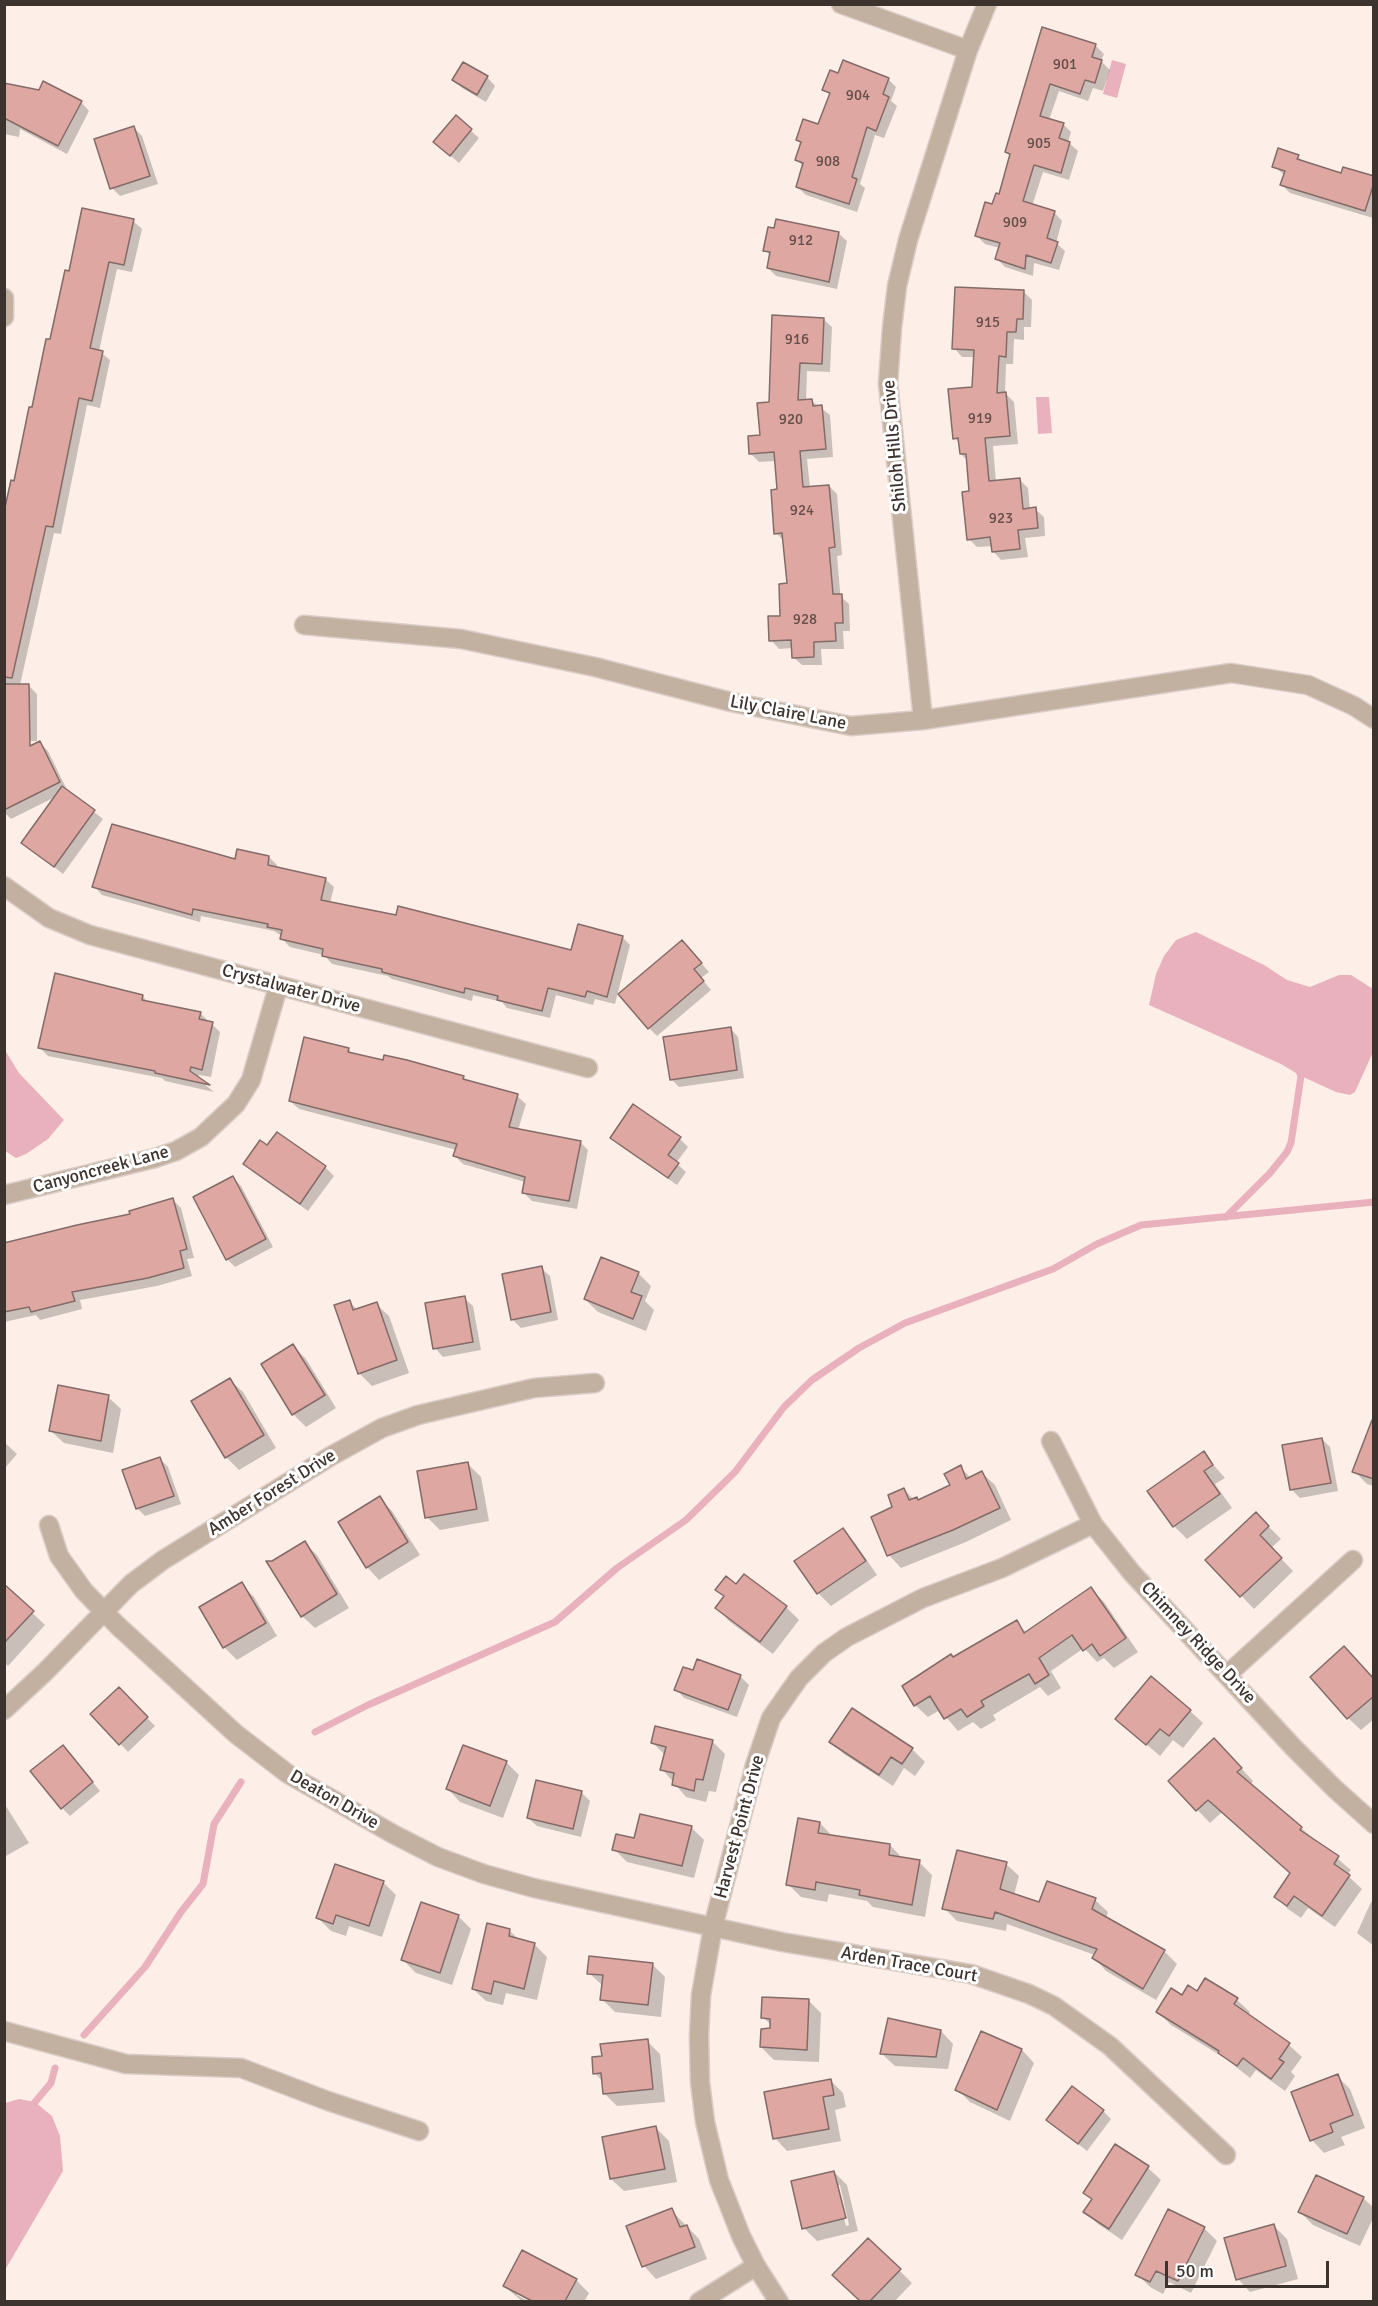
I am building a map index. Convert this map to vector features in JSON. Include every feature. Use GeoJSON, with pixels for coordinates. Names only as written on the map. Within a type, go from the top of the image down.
{"type":"FeatureCollection","features":[{"type":"Feature","properties":{"kind":"street"},"geometry":{"type":"LineString","coordinates":[[842,4],[968,50]]}},
{"type":"Feature","properties":{"kind":"street","name":"Shiloh Hills Drive"},"geometry":{"type":"LineString","coordinates":[[923,720],[888,383],[897,286],[905,251],[968,50],[987,4]]}},
{"type":"Feature","properties":{"kind":"street"},"geometry":{"type":"LineString","coordinates":[[4,298],[4,317]]}},
{"type":"Feature","properties":{"kind":"street","name":"Lily Claire Lane"},"geometry":{"type":"LineString","coordinates":[[304,625],[461,639],[595,667],[731,702],[851,726],[923,720],[1231,673],[1308,685],[1354,706],[1374,719]]}},
{"type":"Feature","properties":{"kind":"street","name":"Crystalwater Drive"},"geometry":{"type":"LineString","coordinates":[[4,886],[49,918],[90,935],[588,1068]]}},
{"type":"Feature","properties":{"kind":"street","name":"Canyoncreek Lane"},"geometry":{"type":"LineString","coordinates":[[4,1195],[155,1158],[176,1151],[201,1137],[236,1104],[251,1080],[278,987]]}},
{"type":"Feature","properties":{"kind":"street","name":"Amber Forest Drive"},"geometry":{"type":"LineString","coordinates":[[4,1710],[45,1672],[131,1584],[163,1560],[331,1456],[382,1428],[418,1415],[534,1388],[595,1383]]}},
{"type":"Feature","properties":{"kind":"street","name":"Chimney Ridge Drive"},"geometry":{"type":"LineString","coordinates":[[1051,1441],[1093,1524],[1132,1573],[1228,1674],[1293,1747],[1374,1824]]}},
{"type":"Feature","properties":{"kind":"street","name":"Harvest Point Drive"},"geometry":{"type":"LineString","coordinates":[[779,2301],[756,2266],[741,2236],[719,2180],[705,2122],[700,2082],[699,2034],[701,1995],[713,1927],[754,1766],[771,1718],[799,1678],[824,1653],[857,1632],[923,1598],[1002,1568],[1093,1524]]}},
{"type":"Feature","properties":{"kind":"street","name":"Deaton Drive"},"geometry":{"type":"LineString","coordinates":[[50,1526],[59,1556],[84,1591],[103,1612],[259,1753],[318,1792],[438,1857],[483,1874],[534,1888],[713,1927]]}},
{"type":"Feature","properties":{"kind":"street"},"geometry":{"type":"LineString","coordinates":[[1228,1674],[1353,1560]]}},
{"type":"Feature","properties":{"kind":"street","name":"Arden Trace Court"},"geometry":{"type":"LineString","coordinates":[[713,1927],[782,1942],[940,1967],[970,1974],[1029,1994],[1054,2006],[1110,2046],[1226,2155]]}},
{"type":"Feature","properties":{"kind":"street"},"geometry":{"type":"LineString","coordinates":[[4,2031],[126,2064],[241,2068],[328,2101],[419,2131]]}},
{"type":"Feature","properties":{"kind":"street"},"geometry":{"type":"LineString","coordinates":[[699,2301],[756,2266]]}},
{"type":"Feature","properties":{"kind":"shaded area"},"geometry":{"type":"Polygon","coordinates":[[[1112,60],[1126,64],[1117,98],[1103,94],[1112,60]]]}},
{"type":"Feature","properties":{"kind":"shaded area"},"geometry":{"type":"Polygon","coordinates":[[[1036,397],[1049,397],[1052,433],[1038,434],[1036,397]]]}},
{"type":"Feature","properties":{"kind":"shaded area"},"geometry":{"type":"Polygon","coordinates":[[[1196,932],[1264,965],[1287,980],[1310,987],[1339,975],[1351,975],[1373,989],[1373,1052],[1355,1092],[1350,1095],[1336,1092],[1281,1064],[1149,1005],[1156,974],[1164,956],[1176,940],[1196,932]]]}},
{"type":"Feature","properties":{"kind":"shaded area"},"geometry":{"type":"Polygon","coordinates":[[[5,1050],[19,1073],[64,1120],[48,1139],[16,1158],[5,1151],[5,1050]]]}},
{"type":"Feature","properties":{"kind":"shaded area"},"geometry":{"type":"Polygon","coordinates":[[[19,2099],[35,2102],[52,2116],[60,2136],[63,2171],[5,2270],[5,2103],[19,2099]]]}},
{"type":"Feature","properties":{"kind":"building"},"geometry":{"type":"Polygon","coordinates":[[[1042,27],[1096,44],[1092,57],[1102,60],[1095,83],[1085,80],[1080,94],[1050,84],[1040,116],[1064,123],[1059,138],[1070,142],[1061,173],[1034,165],[1023,201],[1055,211],[1047,238],[1058,242],[1051,263],[1026,255],[1025,269],[995,259],[1000,243],[975,236],[985,202],[992,204],[996,193],[999,194],[1010,154],[1005,152],[1042,27]]]}},
{"type":"Feature","properties":{"kind":"building"},"geometry":{"type":"Polygon","coordinates":[[[843,60],[889,78],[883,94],[889,97],[876,131],[867,127],[852,177],[857,179],[849,204],[796,187],[803,163],[795,160],[801,142],[796,140],[803,119],[818,124],[830,93],[822,90],[830,70],[838,73],[843,60]]]}},
{"type":"Feature","properties":{"kind":"building"},"geometry":{"type":"Polygon","coordinates":[[[463,62],[488,76],[477,95],[452,80],[463,62]]]}},
{"type":"Feature","properties":{"kind":"building"},"geometry":{"type":"Polygon","coordinates":[[[43,81],[82,101],[58,146],[4,118],[4,83],[39,90],[43,81]]]}},
{"type":"Feature","properties":{"kind":"building"},"geometry":{"type":"Polygon","coordinates":[[[456,115],[472,129],[450,156],[433,142],[456,115]]]}},
{"type":"Feature","properties":{"kind":"building"},"geometry":{"type":"Polygon","coordinates":[[[134,126],[150,176],[110,189],[94,139],[134,126]]]}},
{"type":"Feature","properties":{"kind":"building"},"geometry":{"type":"Polygon","coordinates":[[[1278,148],[1299,155],[1297,159],[1341,173],[1343,167],[1374,176],[1365,211],[1280,185],[1285,171],[1272,167],[1278,148]]]}},
{"type":"Feature","properties":{"kind":"building"},"geometry":{"type":"Polygon","coordinates":[[[82,208],[134,219],[124,265],[109,262],[90,348],[103,351],[92,401],[79,398],[53,527],[46,526],[12,678],[4,677],[4,512],[11,480],[14,481],[29,407],[32,407],[46,339],[50,339],[65,270],[69,271],[82,208]]]}},
{"type":"Feature","properties":{"kind":"building"},"geometry":{"type":"Polygon","coordinates":[[[776,219],[839,232],[829,282],[767,268],[770,252],[763,251],[768,227],[774,228],[776,219]]]}},
{"type":"Feature","properties":{"kind":"building"},"geometry":{"type":"Polygon","coordinates":[[[955,287],[1024,290],[1023,319],[1017,319],[1016,332],[1007,332],[1006,357],[999,356],[997,393],[1006,392],[1010,436],[985,438],[989,481],[1020,478],[1023,509],[1036,507],[1038,528],[1018,530],[1020,549],[992,552],[990,537],[967,540],[962,492],[969,491],[966,454],[960,454],[958,438],[953,439],[948,389],[972,387],[974,350],[952,349],[955,287]]]}},
{"type":"Feature","properties":{"kind":"building"},"geometry":{"type":"Polygon","coordinates":[[[772,315],[824,318],[822,364],[800,363],[798,400],[812,399],[813,406],[822,405],[826,449],[800,451],[803,487],[829,485],[835,547],[829,548],[833,594],[842,594],[843,623],[835,623],[836,641],[814,642],[814,657],[792,658],[791,640],[769,641],[768,616],[780,616],[779,584],[787,583],[782,533],[774,534],[771,490],[777,489],[774,452],[749,454],[748,436],[760,435],[757,403],[769,402],[772,315]]]}},
{"type":"Feature","properties":{"kind":"building"},"geometry":{"type":"Polygon","coordinates":[[[4,684],[29,684],[30,746],[40,741],[60,782],[4,810],[4,684]]]}},
{"type":"Feature","properties":{"kind":"building"},"geometry":{"type":"Polygon","coordinates":[[[62,786],[95,810],[54,867],[21,843],[62,786]]]}},
{"type":"Feature","properties":{"kind":"building"},"geometry":{"type":"Polygon","coordinates":[[[112,824],[235,859],[237,849],[269,856],[268,865],[326,878],[321,900],[396,915],[398,906],[571,950],[578,924],[623,936],[607,997],[587,991],[585,997],[548,988],[542,1011],[497,1000],[498,996],[465,988],[464,993],[382,972],[382,969],[322,956],[323,949],[280,939],[282,930],[267,927],[268,924],[193,909],[192,915],[92,887],[112,824]]]}},
{"type":"Feature","properties":{"kind":"building"},"geometry":{"type":"Polygon","coordinates":[[[682,940],[702,963],[694,969],[704,981],[648,1029],[618,994],[682,940]]]}},
{"type":"Feature","properties":{"kind":"building"},"geometry":{"type":"Polygon","coordinates":[[[55,973],[143,995],[142,1000],[201,1012],[199,1019],[213,1022],[202,1070],[191,1067],[190,1071],[210,1085],[155,1073],[155,1071],[38,1048],[55,973]]]}},
{"type":"Feature","properties":{"kind":"building"},"geometry":{"type":"Polygon","coordinates":[[[731,1027],[737,1070],[670,1080],[663,1037],[731,1027]]]}},
{"type":"Feature","properties":{"kind":"building"},"geometry":{"type":"Polygon","coordinates":[[[304,1037],[349,1048],[348,1052],[383,1060],[384,1055],[407,1060],[518,1094],[509,1127],[581,1141],[569,1201],[522,1193],[525,1177],[453,1156],[457,1144],[289,1101],[304,1037]]]}},
{"type":"Feature","properties":{"kind":"building"},"geometry":{"type":"Polygon","coordinates":[[[633,1104],[681,1137],[668,1155],[679,1163],[668,1178],[610,1138],[633,1104]]]}},
{"type":"Feature","properties":{"kind":"building"},"geometry":{"type":"Polygon","coordinates":[[[277,1132],[326,1166],[300,1204],[243,1164],[260,1140],[267,1145],[277,1132]]]}},
{"type":"Feature","properties":{"kind":"building"},"geometry":{"type":"Polygon","coordinates":[[[233,1176],[266,1239],[226,1260],[193,1197],[233,1176]]]}},
{"type":"Feature","properties":{"kind":"building"},"geometry":{"type":"Polygon","coordinates":[[[173,1198],[187,1249],[180,1251],[184,1268],[148,1278],[72,1292],[75,1301],[31,1312],[29,1307],[4,1312],[4,1243],[130,1214],[129,1211],[173,1198]]]}},
{"type":"Feature","properties":{"kind":"building"},"geometry":{"type":"Polygon","coordinates":[[[601,1257],[639,1272],[631,1292],[642,1296],[633,1319],[584,1299],[601,1257]]]}},
{"type":"Feature","properties":{"kind":"building"},"geometry":{"type":"Polygon","coordinates":[[[542,1266],[551,1312],[511,1320],[502,1274],[542,1266]]]}},
{"type":"Feature","properties":{"kind":"building"},"geometry":{"type":"Polygon","coordinates":[[[465,1296],[473,1342],[433,1349],[425,1303],[465,1296]]]}},
{"type":"Feature","properties":{"kind":"building"},"geometry":{"type":"Polygon","coordinates":[[[350,1300],[353,1310],[377,1302],[397,1360],[358,1374],[334,1305],[350,1300]]]}},
{"type":"Feature","properties":{"kind":"building"},"geometry":{"type":"Polygon","coordinates":[[[293,1344],[325,1395],[292,1415],[261,1364],[293,1344]]]}},
{"type":"Feature","properties":{"kind":"building"},"geometry":{"type":"Polygon","coordinates":[[[230,1378],[264,1435],[225,1458],[191,1401],[230,1378]]]}},
{"type":"Feature","properties":{"kind":"building"},"geometry":{"type":"Polygon","coordinates":[[[58,1385],[109,1395],[101,1441],[49,1431],[58,1385]]]}},
{"type":"Feature","properties":{"kind":"building"},"geometry":{"type":"Polygon","coordinates":[[[1372,1420],[1374,1420],[1374,1479],[1352,1472],[1372,1420]]]}},
{"type":"Feature","properties":{"kind":"building"},"geometry":{"type":"Polygon","coordinates":[[[1322,1438],[1331,1483],[1290,1490],[1282,1445],[1322,1438]]]}},
{"type":"Feature","properties":{"kind":"building"},"geometry":{"type":"Polygon","coordinates":[[[1204,1451],[1213,1465],[1204,1471],[1220,1494],[1173,1527],[1147,1491],[1204,1451]]]}},
{"type":"Feature","properties":{"kind":"building"},"geometry":{"type":"Polygon","coordinates":[[[160,1457],[174,1496],[136,1509],[122,1470],[160,1457]]]}},
{"type":"Feature","properties":{"kind":"building"},"geometry":{"type":"Polygon","coordinates":[[[468,1462],[477,1509],[425,1518],[417,1471],[468,1462]]]}},
{"type":"Feature","properties":{"kind":"building"},"geometry":{"type":"Polygon","coordinates":[[[961,1465],[966,1479],[982,1471],[1000,1508],[953,1530],[887,1556],[871,1517],[892,1507],[888,1495],[904,1488],[909,1500],[917,1497],[918,1500],[950,1485],[944,1474],[961,1465]]]}},
{"type":"Feature","properties":{"kind":"building"},"geometry":{"type":"Polygon","coordinates":[[[380,1496],[408,1542],[366,1568],[338,1522],[380,1496]]]}},
{"type":"Feature","properties":{"kind":"building"},"geometry":{"type":"Polygon","coordinates":[[[1256,1512],[1269,1526],[1260,1535],[1282,1558],[1240,1597],[1205,1560],[1256,1512]]]}},
{"type":"Feature","properties":{"kind":"building"},"geometry":{"type":"Polygon","coordinates":[[[843,1528],[866,1561],[817,1594],[794,1561],[843,1528]]]}},
{"type":"Feature","properties":{"kind":"building"},"geometry":{"type":"Polygon","coordinates":[[[305,1541],[337,1594],[301,1617],[266,1561],[272,1561],[305,1541]]]}},
{"type":"Feature","properties":{"kind":"building"},"geometry":{"type":"Polygon","coordinates":[[[744,1574],[787,1606],[760,1642],[715,1608],[724,1596],[715,1590],[726,1576],[736,1584],[744,1574]]]}},
{"type":"Feature","properties":{"kind":"building"},"geometry":{"type":"Polygon","coordinates":[[[242,1582],[266,1623],[223,1648],[199,1607],[242,1582]]]}},
{"type":"Feature","properties":{"kind":"building"},"geometry":{"type":"Polygon","coordinates":[[[4,1584],[34,1611],[4,1643],[4,1584]]]}},
{"type":"Feature","properties":{"kind":"building"},"geometry":{"type":"Polygon","coordinates":[[[1091,1587],[1126,1638],[1100,1656],[1092,1644],[1083,1651],[1072,1635],[1039,1658],[1049,1675],[1035,1684],[1029,1674],[981,1701],[984,1706],[967,1717],[961,1709],[944,1719],[930,1696],[914,1706],[902,1686],[951,1654],[953,1657],[1017,1620],[1024,1633],[1091,1587]]]}},
{"type":"Feature","properties":{"kind":"building"},"geometry":{"type":"Polygon","coordinates":[[[1344,1646],[1374,1679],[1374,1696],[1347,1719],[1310,1677],[1344,1646]]]}},
{"type":"Feature","properties":{"kind":"building"},"geometry":{"type":"Polygon","coordinates":[[[697,1659],[741,1675],[728,1710],[674,1690],[683,1667],[693,1670],[697,1659]]]}},
{"type":"Feature","properties":{"kind":"building"},"geometry":{"type":"Polygon","coordinates":[[[1151,1676],[1191,1710],[1169,1736],[1160,1729],[1146,1745],[1115,1719],[1151,1676]]]}},
{"type":"Feature","properties":{"kind":"building"},"geometry":{"type":"Polygon","coordinates":[[[119,1687],[148,1717],[119,1745],[90,1714],[119,1687]]]}},
{"type":"Feature","properties":{"kind":"building"},"geometry":{"type":"Polygon","coordinates":[[[852,1708],[913,1748],[902,1764],[891,1757],[879,1775],[829,1742],[852,1708]]]}},
{"type":"Feature","properties":{"kind":"building"},"geometry":{"type":"Polygon","coordinates":[[[655,1726],[713,1740],[703,1780],[696,1779],[694,1791],[672,1785],[674,1773],[660,1770],[666,1747],[651,1743],[655,1726]]]}},
{"type":"Feature","properties":{"kind":"building"},"geometry":{"type":"Polygon","coordinates":[[[1214,1738],[1242,1768],[1237,1772],[1302,1827],[1300,1830],[1339,1856],[1334,1864],[1350,1875],[1322,1916],[1294,1896],[1287,1906],[1274,1897],[1290,1873],[1208,1800],[1196,1811],[1168,1781],[1214,1738]]]}},
{"type":"Feature","properties":{"kind":"building"},"geometry":{"type":"Polygon","coordinates":[[[63,1745],[93,1782],[61,1809],[30,1771],[63,1745]]]}},
{"type":"Feature","properties":{"kind":"building"},"geometry":{"type":"Polygon","coordinates":[[[463,1745],[507,1761],[490,1806],[446,1789],[463,1745]]]}},
{"type":"Feature","properties":{"kind":"building"},"geometry":{"type":"Polygon","coordinates":[[[536,1780],[582,1791],[573,1829],[527,1818],[536,1780]]]}},
{"type":"Feature","properties":{"kind":"building"},"geometry":{"type":"Polygon","coordinates":[[[640,1814],[692,1826],[682,1866],[612,1850],[616,1834],[634,1838],[640,1814]]]}},
{"type":"Feature","properties":{"kind":"building"},"geometry":{"type":"Polygon","coordinates":[[[798,1818],[820,1822],[818,1833],[890,1844],[889,1855],[920,1860],[912,1905],[859,1895],[860,1890],[816,1882],[815,1890],[786,1885],[798,1818]]]}},
{"type":"Feature","properties":{"kind":"building"},"geometry":{"type":"Polygon","coordinates":[[[957,1850],[1007,1862],[1000,1889],[1039,1902],[1047,1881],[1096,1898],[1092,1909],[1165,1950],[1143,1989],[1092,1958],[1097,1949],[995,1912],[993,1919],[942,1909],[957,1850]]]}},
{"type":"Feature","properties":{"kind":"building"},"geometry":{"type":"Polygon","coordinates":[[[335,1864],[384,1881],[369,1926],[336,1915],[333,1924],[316,1918],[335,1864]]]}},
{"type":"Feature","properties":{"kind":"building"},"geometry":{"type":"Polygon","coordinates":[[[421,1902],[459,1915],[440,1973],[401,1960],[421,1902]]]}},
{"type":"Feature","properties":{"kind":"building"},"geometry":{"type":"Polygon","coordinates":[[[487,1923],[510,1929],[509,1936],[535,1943],[524,1989],[494,1981],[491,1994],[472,1989],[487,1923]]]}},
{"type":"Feature","properties":{"kind":"building"},"geometry":{"type":"Polygon","coordinates":[[[589,1956],[653,1963],[648,2005],[600,2000],[603,1975],[587,1974],[589,1956]]]}},
{"type":"Feature","properties":{"kind":"building"},"geometry":{"type":"Polygon","coordinates":[[[1205,1978],[1238,1998],[1234,2004],[1290,2043],[1279,2059],[1284,2062],[1271,2079],[1243,2058],[1237,2066],[1218,2053],[1219,2051],[1156,2012],[1171,1988],[1182,1995],[1188,1985],[1197,1991],[1205,1978]]]}},
{"type":"Feature","properties":{"kind":"building"},"geometry":{"type":"Polygon","coordinates":[[[762,1997],[809,1999],[807,2050],[760,2047],[761,2029],[770,2028],[770,2019],[761,2018],[762,1997]]]}},
{"type":"Feature","properties":{"kind":"building"},"geometry":{"type":"Polygon","coordinates":[[[888,2018],[941,2030],[936,2057],[880,2054],[888,2018]]]}},
{"type":"Feature","properties":{"kind":"building"},"geometry":{"type":"Polygon","coordinates":[[[981,2031],[1022,2049],[997,2110],[955,2090],[981,2031]]]}},
{"type":"Feature","properties":{"kind":"building"},"geometry":{"type":"Polygon","coordinates":[[[648,2039],[653,2089],[603,2094],[601,2073],[593,2074],[592,2057],[602,2056],[600,2044],[648,2039]]]}},
{"type":"Feature","properties":{"kind":"building"},"geometry":{"type":"Polygon","coordinates":[[[1338,2074],[1353,2115],[1330,2124],[1333,2132],[1310,2141],[1291,2092],[1338,2074]]]}},
{"type":"Feature","properties":{"kind":"building"},"geometry":{"type":"Polygon","coordinates":[[[831,2079],[834,2095],[823,2097],[829,2129],[773,2139],[764,2092],[831,2079]]]}},
{"type":"Feature","properties":{"kind":"building"},"geometry":{"type":"Polygon","coordinates":[[[1072,2086],[1104,2110],[1078,2144],[1046,2120],[1072,2086]]]}},
{"type":"Feature","properties":{"kind":"building"},"geometry":{"type":"Polygon","coordinates":[[[656,2126],[665,2169],[610,2179],[602,2137],[656,2126]]]}},
{"type":"Feature","properties":{"kind":"building"},"geometry":{"type":"Polygon","coordinates":[[[1115,2144],[1149,2166],[1109,2229],[1083,2212],[1092,2199],[1083,2193],[1115,2144]]]}},
{"type":"Feature","properties":{"kind":"building"},"geometry":{"type":"Polygon","coordinates":[[[834,2171],[846,2218],[802,2229],[791,2181],[834,2171]]]}},
{"type":"Feature","properties":{"kind":"building"},"geometry":{"type":"Polygon","coordinates":[[[1316,2175],[1364,2197],[1347,2234],[1298,2212],[1316,2175]]]}},
{"type":"Feature","properties":{"kind":"building"},"geometry":{"type":"Polygon","coordinates":[[[672,2208],[680,2227],[687,2225],[695,2247],[642,2267],[626,2226],[672,2208]]]}},
{"type":"Feature","properties":{"kind":"building"},"geometry":{"type":"Polygon","coordinates":[[[1168,2209],[1205,2227],[1178,2281],[1156,2271],[1150,2282],[1135,2275],[1168,2209]]]}},
{"type":"Feature","properties":{"kind":"building"},"geometry":{"type":"Polygon","coordinates":[[[1274,2224],[1286,2266],[1236,2280],[1224,2238],[1274,2224]]]}},
{"type":"Feature","properties":{"kind":"building"},"geometry":{"type":"Polygon","coordinates":[[[868,2238],[901,2269],[870,2301],[860,2301],[832,2275],[868,2238]]]}},
{"type":"Feature","properties":{"kind":"building"},"geometry":{"type":"Polygon","coordinates":[[[522,2250],[577,2279],[565,2301],[532,2301],[503,2286],[522,2250]]]}},
{"type":"Feature","properties":{"kind":"waterway"},"geometry":{"type":"LineString","coordinates":[[1226,1217],[1270,1173],[1287,1152],[1291,1143],[1301,1076],[1298,1069]]}},
{"type":"Feature","properties":{"kind":"waterway"},"geometry":{"type":"LineString","coordinates":[[315,1732],[368,1705],[555,1622],[617,1568],[686,1520],[735,1472],[784,1407],[812,1380],[859,1348],[905,1323],[1053,1269],[1097,1244],[1141,1225],[1374,1202]]}},
{"type":"Feature","properties":{"kind":"waterway"},"geometry":{"type":"LineString","coordinates":[[84,2035],[145,1967],[181,1912],[203,1884],[214,1824],[241,1782]]}},
{"type":"Feature","properties":{"kind":"waterway"},"geometry":{"type":"LineString","coordinates":[[32,2109],[51,2083],[55,2068]]}}]}
